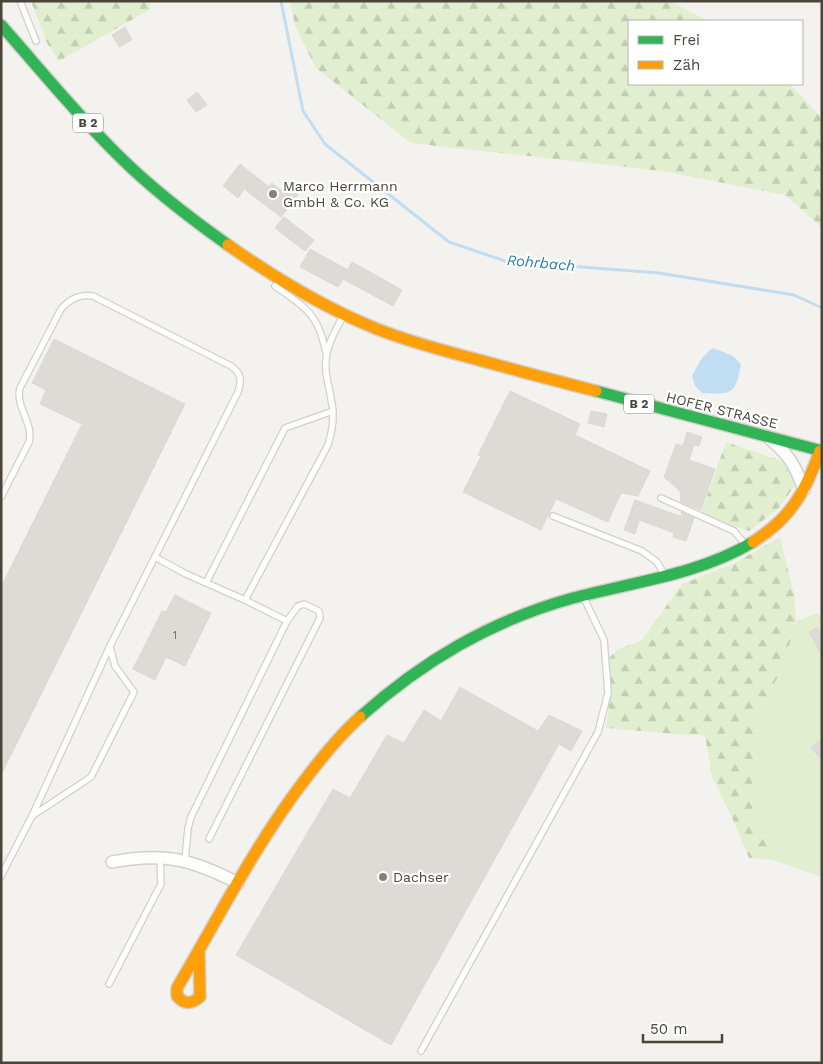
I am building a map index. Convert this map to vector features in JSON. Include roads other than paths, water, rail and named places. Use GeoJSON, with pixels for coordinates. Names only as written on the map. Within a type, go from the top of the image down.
{"type":"FeatureCollection","features":[{"type":"Feature","properties":{"kind":"main road","name":"B 2"},"geometry":{"type":"LineString","coordinates":[[1,25],[104,141],[137,173],[193,220],[255,265],[318,302],[343,314]]}},
{"type":"Feature","properties":{"kind":"main road","name":"HOFER STRASSE"},"geometry":{"type":"LineString","coordinates":[[343,314],[394,336],[429,348],[821,451]]}},
{"type":"Feature","properties":{"kind":"main road"},"geometry":{"type":"LineString","coordinates":[[199,952],[273,823],[301,784],[340,737],[385,696],[436,659],[493,627],[522,614],[558,602],[702,566],[746,546],[763,535],[793,508],[804,490],[821,451]]}},
{"type":"Feature","properties":{"kind":"street"},"geometry":{"type":"LineString","coordinates":[[768,437],[783,450],[792,462],[798,472],[804,490]]}},
{"type":"Feature","properties":{"kind":"street"},"geometry":{"type":"LineString","coordinates":[[112,862],[135,858],[172,858],[216,872],[238,883]]}},
{"type":"Feature","properties":{"kind":"lane"},"geometry":{"type":"LineString","coordinates":[[20,1],[36,42]]}},
{"type":"Feature","properties":{"kind":"lane"},"geometry":{"type":"LineString","coordinates":[[245,600],[328,445],[333,427],[333,411],[325,371],[326,354],[322,336],[316,322],[263,275],[255,265]]}},
{"type":"Feature","properties":{"kind":"lane"},"geometry":{"type":"LineString","coordinates":[[1,497],[29,442],[30,429],[19,400],[20,388],[61,309],[66,303],[79,296],[93,296],[231,366],[239,373],[241,381],[238,392],[110,646],[32,816],[1,876]]}},
{"type":"Feature","properties":{"kind":"lane"},"geometry":{"type":"LineString","coordinates":[[326,354],[343,314]]}},
{"type":"Feature","properties":{"kind":"lane"},"geometry":{"type":"LineString","coordinates":[[206,583],[285,428],[333,411]]}},
{"type":"Feature","properties":{"kind":"lane"},"geometry":{"type":"LineString","coordinates":[[661,498],[734,531],[746,546]]}},
{"type":"Feature","properties":{"kind":"lane"},"geometry":{"type":"LineString","coordinates":[[553,516],[642,552],[657,562],[666,576]]}},
{"type":"Feature","properties":{"kind":"lane"},"geometry":{"type":"LineString","coordinates":[[154,557],[287,621]]}},
{"type":"Feature","properties":{"kind":"lane"},"geometry":{"type":"LineString","coordinates":[[421,1051],[598,732],[608,693],[604,640],[583,596]]}},
{"type":"Feature","properties":{"kind":"lane"},"geometry":{"type":"LineString","coordinates":[[185,861],[191,817],[287,621],[298,606],[304,604],[319,611],[320,618],[209,839]]}},
{"type":"Feature","properties":{"kind":"lane"},"geometry":{"type":"LineString","coordinates":[[32,816],[91,777],[134,692],[115,666],[110,646]]}},
{"type":"Feature","properties":{"kind":"lane"},"geometry":{"type":"LineString","coordinates":[[109,984],[161,884],[160,857]]}},
{"type":"Feature","properties":{"kind":"water"},"geometry":{"type":"Polygon","coordinates":[[[713,348],[733,356],[741,364],[734,387],[726,393],[702,393],[695,386],[692,376],[703,357],[713,348]]]}},
{"type":"Feature","properties":{"kind":"waterway","name":"Rohrbach"},"geometry":{"type":"LineString","coordinates":[[281,1],[303,111],[325,144],[449,242],[505,261],[659,273],[794,295],[822,308]]}},
{"type":"Feature","properties":{"kind":"place","name":"Marco Herrmann GmbH & Co. KG"},"geometry":{"type":"Point","coordinates":[273,194]}},
{"type":"Feature","properties":{"kind":"place","name":"Dachser"},"geometry":{"type":"Point","coordinates":[383,877]}}]}
